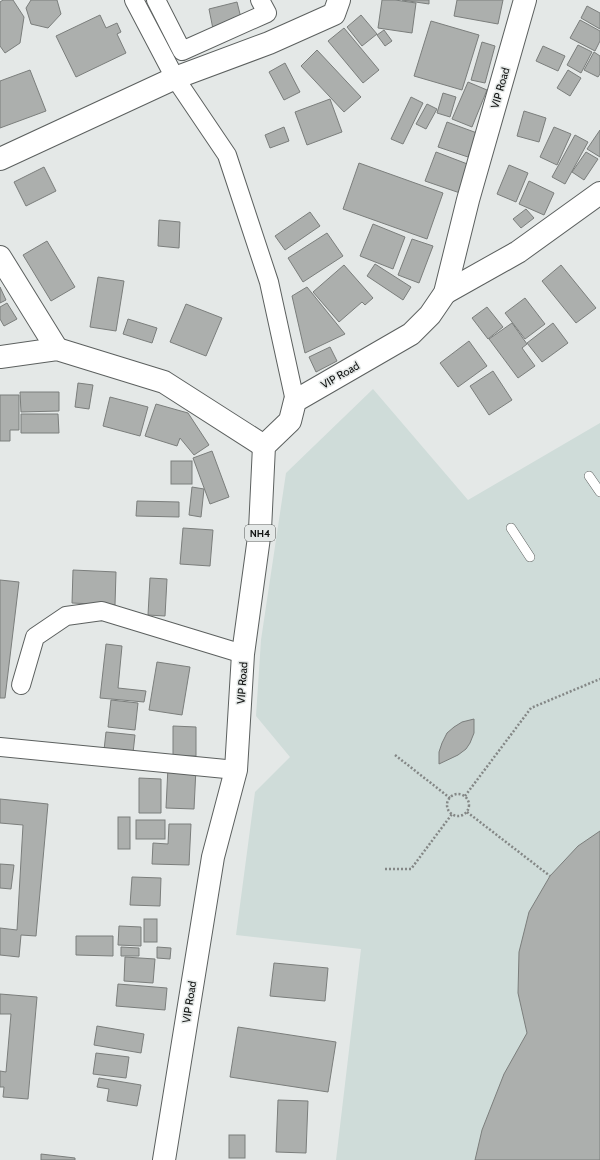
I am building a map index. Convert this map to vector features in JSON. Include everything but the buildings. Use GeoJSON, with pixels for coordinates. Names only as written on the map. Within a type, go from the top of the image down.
{"type":"FeatureCollection","features":[{"type":"Feature","properties":{"kind":"main road"},"geometry":{"type":"LineString","coordinates":[[0,159],[175,78],[269,43],[334,14],[338,0]]}},
{"type":"Feature","properties":{"kind":"main road","name":"VIP Road"},"geometry":{"type":"LineString","coordinates":[[295,401],[411,334],[430,315],[446,293],[468,200],[525,0]]}},
{"type":"Feature","properties":{"kind":"main road","name":"VIP Road"},"geometry":{"type":"LineString","coordinates":[[446,293],[518,252],[600,193]]}},
{"type":"Feature","properties":{"kind":"main road"},"geometry":{"type":"LineString","coordinates":[[0,257],[57,349]]}},
{"type":"Feature","properties":{"kind":"main road"},"geometry":{"type":"LineString","coordinates":[[0,357],[57,349],[164,382],[264,446],[290,421],[295,401]]}},
{"type":"Feature","properties":{"kind":"main road","name":"VIP Road"},"geometry":{"type":"LineString","coordinates":[[164,1160],[213,857],[236,770],[244,654],[260,530],[264,446]]}},
{"type":"Feature","properties":{"kind":"street"},"geometry":{"type":"LineString","coordinates":[[134,0],[175,78],[227,155],[269,282],[295,401]]}},
{"type":"Feature","properties":{"kind":"street"},"geometry":{"type":"LineString","coordinates":[[156,0],[182,51],[267,13],[260,0]]}},
{"type":"Feature","properties":{"kind":"street"},"geometry":{"type":"LineString","coordinates":[[21,685],[35,636],[66,616],[102,611],[244,654]]}},
{"type":"Feature","properties":{"kind":"street"},"geometry":{"type":"LineString","coordinates":[[0,747],[236,770]]}},
{"type":"Feature","properties":{"kind":"lane"},"geometry":{"type":"LineString","coordinates":[[589,476],[600,492]]}},
{"type":"Feature","properties":{"kind":"lane"},"geometry":{"type":"LineString","coordinates":[[511,528],[530,557]]}},
{"type":"Feature","properties":{"kind":"path"},"geometry":{"type":"LineString","coordinates":[[465,796],[531,708],[600,679]]}},
{"type":"Feature","properties":{"kind":"path"},"geometry":{"type":"LineString","coordinates":[[395,755],[450,798]]}},
{"type":"Feature","properties":{"kind":"path"},"geometry":{"type":"LineString","coordinates":[[457,794],[465,796],[470,805],[467,812],[464,815],[455,816],[452,814],[447,805],[450,798],[457,794]]}},
{"type":"Feature","properties":{"kind":"path"},"geometry":{"type":"LineString","coordinates":[[467,812],[550,876]]}},
{"type":"Feature","properties":{"kind":"path"},"geometry":{"type":"LineString","coordinates":[[385,869],[411,869],[452,814]]}},
{"type":"Feature","properties":{"kind":"shaded area"},"geometry":{"type":"Polygon","coordinates":[[[373,389],[468,500],[600,423],[600,1160],[336,1160],[361,949],[236,935],[255,792],[290,757],[256,716],[261,640],[286,473],[373,389]]]}}]}
